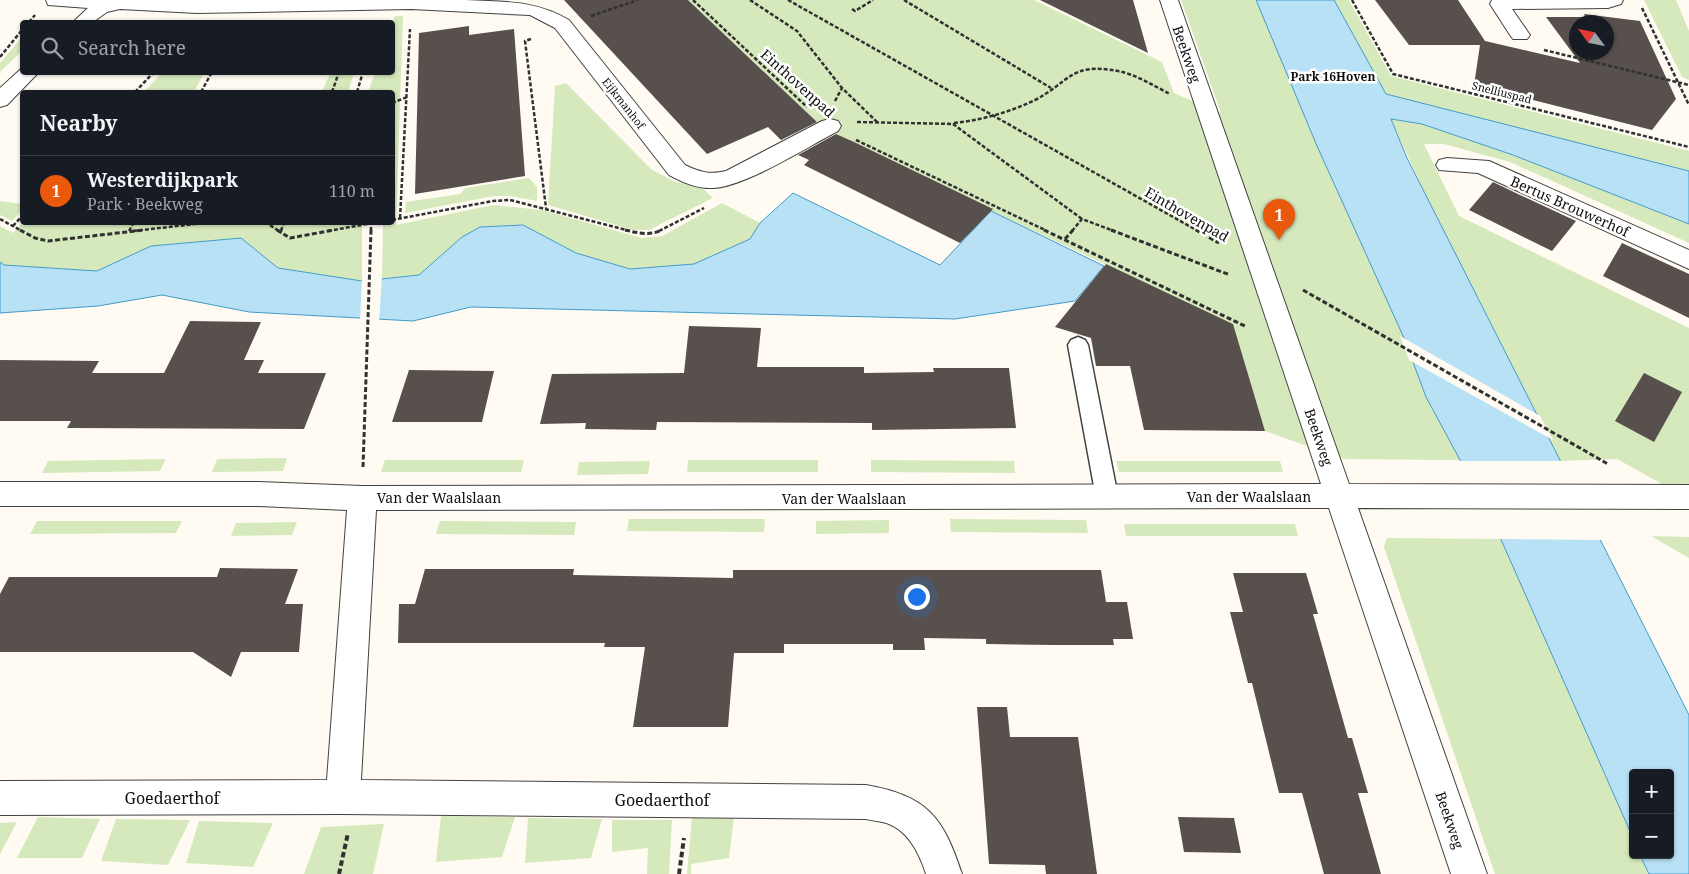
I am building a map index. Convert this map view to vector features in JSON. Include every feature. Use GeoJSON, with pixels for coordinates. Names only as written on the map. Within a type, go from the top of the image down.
{"type":"FeatureCollection","features":[{"type":"Feature","properties":{"kind":"street"},"geometry":{"type":"LineString","coordinates":[[56,0],[120,3]]}},
{"type":"Feature","properties":{"kind":"street","name":"Beekweg"},"geometry":{"type":"LineString","coordinates":[[1169,0],[1249,273],[1339,496],[1469,874]]}},
{"type":"Feature","properties":{"kind":"street"},"geometry":{"type":"LineString","coordinates":[[1520,35],[1499,4],[1608,2],[1614,0]]}},
{"type":"Feature","properties":{"kind":"street","name":"Eijkmanhof"},"geometry":{"type":"LineString","coordinates":[[85,20],[100,8],[120,3],[411,3],[532,9],[545,12],[563,26],[677,170],[703,182],[717,182],[734,176],[830,126]]}},
{"type":"Feature","properties":{"kind":"street"},"geometry":{"type":"LineString","coordinates":[[0,100],[26,75]]}},
{"type":"Feature","properties":{"kind":"street","name":"Bertus Brouwerhof"},"geometry":{"type":"LineString","coordinates":[[1447,165],[1481,166],[1689,260]]}},
{"type":"Feature","properties":{"kind":"street","name":"Van der Waalslaan"},"geometry":{"type":"LineString","coordinates":[[0,494],[259,494],[362,498],[1689,497]]}},
{"type":"Feature","properties":{"kind":"street"},"geometry":{"type":"LineString","coordinates":[[344,797],[362,498]]}},
{"type":"Feature","properties":{"kind":"street","name":"Goedaerthof"},"geometry":{"type":"LineString","coordinates":[[0,798],[344,797],[866,802],[897,809],[920,824],[934,845],[944,874]]}},
{"type":"Feature","properties":{"kind":"lane"},"geometry":{"type":"LineString","coordinates":[[1078,345],[1107,497]]}},
{"type":"Feature","properties":{"kind":"path"},"geometry":{"type":"LineString","coordinates":[[546,208],[525,41],[638,0]]}},
{"type":"Feature","properties":{"kind":"path","name":"Einthovenpad"},"geometry":{"type":"LineString","coordinates":[[693,0],[813,113],[830,126],[1254,330]]}},
{"type":"Feature","properties":{"kind":"path"},"geometry":{"type":"LineString","coordinates":[[750,0],[797,31],[842,88],[877,122]]}},
{"type":"Feature","properties":{"kind":"path","name":"Einthovenpad"},"geometry":{"type":"LineString","coordinates":[[788,0],[991,115],[1249,273],[1378,333],[1576,445]]}},
{"type":"Feature","properties":{"kind":"path"},"geometry":{"type":"LineString","coordinates":[[852,9],[855,11],[873,0]]}},
{"type":"Feature","properties":{"kind":"path"},"geometry":{"type":"LineString","coordinates":[[904,0],[1051,88]]}},
{"type":"Feature","properties":{"kind":"path","name":"Snelliuspad"},"geometry":{"type":"LineString","coordinates":[[1352,0],[1393,74],[1689,147]]}},
{"type":"Feature","properties":{"kind":"path"},"geometry":{"type":"LineString","coordinates":[[1638,0],[1680,82],[1689,104]]}},
{"type":"Feature","properties":{"kind":"path"},"geometry":{"type":"LineString","coordinates":[[400,218],[411,3]]}},
{"type":"Feature","properties":{"kind":"path"},"geometry":{"type":"LineString","coordinates":[[0,57],[20,32]]}},
{"type":"Feature","properties":{"kind":"path"},"geometry":{"type":"LineString","coordinates":[[1520,35],[1529,46],[1689,85]]}},
{"type":"Feature","properties":{"kind":"path"},"geometry":{"type":"LineString","coordinates":[[852,122],[953,124],[972,121],[1037,99],[1076,72],[1117,70],[1171,94]]}},
{"type":"Feature","properties":{"kind":"path"},"geometry":{"type":"LineString","coordinates":[[138,90],[151,75]]}},
{"type":"Feature","properties":{"kind":"path"},"geometry":{"type":"LineString","coordinates":[[202,90],[210,75]]}},
{"type":"Feature","properties":{"kind":"path"},"geometry":{"type":"LineString","coordinates":[[333,90],[338,75]]}},
{"type":"Feature","properties":{"kind":"path"},"geometry":{"type":"LineString","coordinates":[[358,90],[362,75]]}},
{"type":"Feature","properties":{"kind":"path"},"geometry":{"type":"LineString","coordinates":[[395,102],[407,97]]}},
{"type":"Feature","properties":{"kind":"path"},"geometry":{"type":"LineString","coordinates":[[953,124],[1082,219],[1249,273]]}},
{"type":"Feature","properties":{"kind":"path"},"geometry":{"type":"LineString","coordinates":[[395,219],[493,201],[510,200],[641,234],[656,233],[714,203],[733,189],[734,176]]}},
{"type":"Feature","properties":{"kind":"path"},"geometry":{"type":"LineString","coordinates":[[13,226],[20,218]]}},
{"type":"Feature","properties":{"kind":"path"},"geometry":{"type":"LineString","coordinates":[[0,219],[48,241],[188,225]]}},
{"type":"Feature","properties":{"kind":"path"},"geometry":{"type":"LineString","coordinates":[[1065,240],[1082,219]]}},
{"type":"Feature","properties":{"kind":"path"},"geometry":{"type":"LineString","coordinates":[[129,232],[132,225]]}},
{"type":"Feature","properties":{"kind":"path"},"geometry":{"type":"LineString","coordinates":[[269,225],[290,238],[304,237],[361,225]]}},
{"type":"Feature","properties":{"kind":"path"},"geometry":{"type":"LineString","coordinates":[[280,233],[283,225]]}},
{"type":"Feature","properties":{"kind":"path"},"geometry":{"type":"LineString","coordinates":[[362,498],[369,334],[371,225]]}},
{"type":"Feature","properties":{"kind":"green space"},"geometry":{"type":"Polygon","coordinates":[[[688,0],[1034,0],[1162,62],[1174,93],[1221,113],[1181,0],[1256,0],[1317,146],[1429,203],[1391,119],[1422,124],[1513,155],[1689,224],[1689,243],[1510,162],[1444,144],[1424,144],[1459,216],[1689,328],[1689,499],[1617,459],[1560,461],[1343,459],[1265,431],[1233,324],[991,211],[831,131],[815,120],[688,0]]]}},
{"type":"Feature","properties":{"kind":"green space"},"geometry":{"type":"Polygon","coordinates":[[[1334,0],[1349,0],[1391,76],[1689,151],[1689,171],[1386,94],[1334,0]]]}},
{"type":"Feature","properties":{"kind":"green space"},"geometry":{"type":"Polygon","coordinates":[[[1644,0],[1676,0],[1689,31],[1689,80],[1682,77],[1644,0]]]}},
{"type":"Feature","properties":{"kind":"green space"},"geometry":{"type":"Polygon","coordinates":[[[395,16],[403,16],[396,225],[493,205],[542,210],[642,238],[662,236],[722,203],[760,223],[750,239],[694,264],[630,269],[576,253],[523,225],[462,237],[419,275],[382,278],[383,225],[395,225],[395,90],[369,90],[374,75],[395,75],[395,20],[393,20],[395,16]]]}},
{"type":"Feature","properties":{"kind":"green space"},"geometry":{"type":"Polygon","coordinates":[[[20,39],[20,53],[0,72],[0,63],[20,39]]]}},
{"type":"Feature","properties":{"kind":"green space"},"geometry":{"type":"Polygon","coordinates":[[[160,75],[203,75],[195,90],[146,90],[160,75]]]}},
{"type":"Feature","properties":{"kind":"green space"},"geometry":{"type":"Polygon","coordinates":[[[329,75],[353,75],[349,90],[323,90],[329,75]]]}},
{"type":"Feature","properties":{"kind":"green space"},"geometry":{"type":"Polygon","coordinates":[[[566,83],[652,170],[676,182],[700,186],[713,198],[649,230],[633,230],[548,205],[555,86],[566,83]]]}},
{"type":"Feature","properties":{"kind":"green space"},"geometry":{"type":"Polygon","coordinates":[[[529,178],[537,187],[537,201],[511,196],[494,196],[405,213],[406,202],[460,194],[465,188],[529,178]]]}},
{"type":"Feature","properties":{"kind":"green space"},"geometry":{"type":"Polygon","coordinates":[[[0,201],[20,204],[20,212],[12,221],[0,215],[0,201]]]}},
{"type":"Feature","properties":{"kind":"green space"},"geometry":{"type":"Polygon","coordinates":[[[20,225],[362,225],[362,281],[278,268],[241,238],[151,246],[97,271],[4,265],[0,262],[0,226],[13,233],[20,225]]]}},
{"type":"Feature","properties":{"kind":"green space"},"geometry":{"type":"Polygon","coordinates":[[[287,458],[283,471],[212,472],[217,459],[287,458]]]}},
{"type":"Feature","properties":{"kind":"green space"},"geometry":{"type":"Polygon","coordinates":[[[166,459],[160,471],[42,473],[48,461],[166,459]]]}},
{"type":"Feature","properties":{"kind":"green space"},"geometry":{"type":"Polygon","coordinates":[[[385,460],[524,460],[521,472],[381,472],[385,460]]]}},
{"type":"Feature","properties":{"kind":"green space"},"geometry":{"type":"Polygon","coordinates":[[[688,460],[818,460],[818,472],[687,472],[688,460]]]}},
{"type":"Feature","properties":{"kind":"green space"},"geometry":{"type":"Polygon","coordinates":[[[871,460],[1014,461],[1015,473],[871,472],[871,460]]]}},
{"type":"Feature","properties":{"kind":"green space"},"geometry":{"type":"Polygon","coordinates":[[[650,461],[648,474],[577,475],[579,462],[650,461]]]}},
{"type":"Feature","properties":{"kind":"green space"},"geometry":{"type":"Polygon","coordinates":[[[1116,461],[1280,461],[1283,472],[1119,472],[1116,461]]]}},
{"type":"Feature","properties":{"kind":"green space"},"geometry":{"type":"Polygon","coordinates":[[[629,519],[765,519],[764,532],[627,531],[629,519]]]}},
{"type":"Feature","properties":{"kind":"green space"},"geometry":{"type":"Polygon","coordinates":[[[950,519],[1086,520],[1088,533],[951,532],[950,519]]]}},
{"type":"Feature","properties":{"kind":"green space"},"geometry":{"type":"Polygon","coordinates":[[[889,520],[889,533],[816,534],[816,521],[889,520]]]}},
{"type":"Feature","properties":{"kind":"green space"},"geometry":{"type":"Polygon","coordinates":[[[37,521],[182,521],[176,533],[30,534],[37,521]]]}},
{"type":"Feature","properties":{"kind":"green space"},"geometry":{"type":"Polygon","coordinates":[[[440,521],[576,522],[574,535],[436,534],[440,521]]]}},
{"type":"Feature","properties":{"kind":"green space"},"geometry":{"type":"Polygon","coordinates":[[[297,522],[292,535],[231,536],[236,523],[297,522]]]}},
{"type":"Feature","properties":{"kind":"green space"},"geometry":{"type":"Polygon","coordinates":[[[1124,524],[1295,524],[1298,536],[1126,536],[1124,524]]]}},
{"type":"Feature","properties":{"kind":"green space"},"geometry":{"type":"Polygon","coordinates":[[[1651,536],[1689,537],[1689,558],[1651,536]]]}},
{"type":"Feature","properties":{"kind":"green space"},"geometry":{"type":"Polygon","coordinates":[[[1387,538],[1501,539],[1629,829],[1629,859],[1642,859],[1649,874],[1495,874],[1384,547],[1387,538]]]}},
{"type":"Feature","properties":{"kind":"green space"},"geometry":{"type":"Polygon","coordinates":[[[441,816],[515,817],[502,857],[436,862],[441,816]]]}},
{"type":"Feature","properties":{"kind":"green space"},"geometry":{"type":"Polygon","coordinates":[[[38,817],[100,819],[82,858],[17,858],[38,817]]]}},
{"type":"Feature","properties":{"kind":"green space"},"geometry":{"type":"Polygon","coordinates":[[[692,817],[734,817],[729,858],[691,864],[691,874],[687,874],[692,817]]]}},
{"type":"Feature","properties":{"kind":"green space"},"geometry":{"type":"Polygon","coordinates":[[[528,818],[602,819],[591,858],[525,863],[528,818]]]}},
{"type":"Feature","properties":{"kind":"green space"},"geometry":{"type":"Polygon","coordinates":[[[116,819],[190,820],[168,865],[101,861],[116,819]]]}},
{"type":"Feature","properties":{"kind":"green space"},"geometry":{"type":"Polygon","coordinates":[[[612,820],[672,820],[669,874],[647,874],[648,848],[612,852],[612,820]]]}},
{"type":"Feature","properties":{"kind":"green space"},"geometry":{"type":"Polygon","coordinates":[[[199,821],[273,823],[253,867],[186,863],[199,821]]]}},
{"type":"Feature","properties":{"kind":"green space"},"geometry":{"type":"Polygon","coordinates":[[[17,822],[0,854],[0,823],[17,822]]]}},
{"type":"Feature","properties":{"kind":"green space"},"geometry":{"type":"Polygon","coordinates":[[[384,824],[373,874],[304,874],[321,827],[384,824]]]}},
{"type":"Feature","properties":{"kind":"water"},"geometry":{"type":"Polygon","coordinates":[[[1256,0],[1334,0],[1386,94],[1689,171],[1689,224],[1513,155],[1422,124],[1391,119],[1407,158],[1689,715],[1689,874],[1649,874],[1642,859],[1674,859],[1674,769],[1629,769],[1629,829],[1480,492],[1460,460],[1426,397],[1404,338],[1317,146],[1256,0]]]}},
{"type":"Feature","properties":{"kind":"water"},"geometry":{"type":"Polygon","coordinates":[[[793,193],[940,265],[991,211],[1104,266],[1075,301],[955,319],[471,307],[413,321],[249,312],[162,295],[98,306],[0,313],[0,262],[4,265],[97,271],[151,246],[241,238],[278,268],[362,281],[419,275],[462,237],[480,227],[523,225],[576,253],[630,269],[694,264],[750,239],[760,223],[793,193]]]}},
{"type":"Feature","properties":{"kind":"pier"},"geometry":{"type":"Polygon","coordinates":[[[382,276],[379,322],[360,321],[362,278],[382,276]]]}},
{"type":"Feature","properties":{"kind":"pier"},"geometry":{"type":"Polygon","coordinates":[[[1400,336],[1540,416],[1553,440],[1409,360],[1400,336]]]}},
{"type":"Feature","properties":{"kind":"pier"},"geometry":{"type":"Polygon","coordinates":[[[1457,461],[1563,461],[1603,540],[1499,539],[1478,494],[1457,461]]]}},
{"type":"Feature","properties":{"kind":"building"},"geometry":{"type":"Polygon","coordinates":[[[564,0],[688,0],[817,122],[781,140],[768,127],[707,154],[564,0]]]}},
{"type":"Feature","properties":{"kind":"building"},"geometry":{"type":"Polygon","coordinates":[[[1040,0],[1133,0],[1148,53],[1040,0]]]}},
{"type":"Feature","properties":{"kind":"building"},"geometry":{"type":"Polygon","coordinates":[[[1375,0],[1458,0],[1485,41],[1580,63],[1578,60],[1614,60],[1614,18],[1640,21],[1676,99],[1652,130],[1474,85],[1480,45],[1409,45],[1375,0]]]}},
{"type":"Feature","properties":{"kind":"building"},"geometry":{"type":"Polygon","coordinates":[[[1546,17],[1569,17],[1569,48],[1546,17]]]}},
{"type":"Feature","properties":{"kind":"building"},"geometry":{"type":"Polygon","coordinates":[[[469,26],[469,35],[514,29],[525,176],[415,194],[419,33],[469,26]]]}},
{"type":"Feature","properties":{"kind":"building"},"geometry":{"type":"Polygon","coordinates":[[[836,134],[993,209],[960,243],[804,165],[809,160],[798,155],[836,134]]]}},
{"type":"Feature","properties":{"kind":"building"},"geometry":{"type":"Polygon","coordinates":[[[1493,182],[1576,221],[1552,251],[1469,210],[1493,182]]]}},
{"type":"Feature","properties":{"kind":"building"},"geometry":{"type":"Polygon","coordinates":[[[1622,243],[1689,274],[1689,318],[1603,276],[1622,243]]]}},
{"type":"Feature","properties":{"kind":"building"},"geometry":{"type":"Polygon","coordinates":[[[1106,264],[1233,324],[1265,431],[1144,430],[1130,366],[1096,366],[1091,338],[1055,327],[1106,264]]]}},
{"type":"Feature","properties":{"kind":"building"},"geometry":{"type":"Polygon","coordinates":[[[190,321],[261,322],[244,360],[264,360],[258,373],[326,373],[304,429],[67,428],[71,421],[0,421],[0,360],[99,361],[92,373],[164,373],[190,321]]]}},
{"type":"Feature","properties":{"kind":"building"},"geometry":{"type":"Polygon","coordinates":[[[689,326],[761,328],[757,367],[864,367],[864,373],[934,372],[933,368],[1009,368],[1016,428],[872,430],[872,423],[657,422],[656,430],[585,429],[586,423],[540,424],[552,374],[684,373],[689,326]]]}},
{"type":"Feature","properties":{"kind":"building"},"geometry":{"type":"Polygon","coordinates":[[[409,370],[494,371],[482,422],[392,422],[409,370]]]}},
{"type":"Feature","properties":{"kind":"building"},"geometry":{"type":"Polygon","coordinates":[[[1644,373],[1682,392],[1654,442],[1615,421],[1644,373]]]}},
{"type":"Feature","properties":{"kind":"building"},"geometry":{"type":"Polygon","coordinates":[[[220,568],[298,569],[285,604],[303,604],[299,652],[241,652],[231,677],[193,652],[0,652],[0,594],[9,577],[217,577],[220,568]]]}},
{"type":"Feature","properties":{"kind":"building"},"geometry":{"type":"Polygon","coordinates":[[[425,569],[574,569],[573,575],[733,578],[733,570],[1101,570],[1106,602],[1127,602],[1133,639],[1113,639],[1114,645],[1053,645],[986,644],[986,639],[924,638],[925,650],[893,650],[893,644],[784,644],[784,653],[734,653],[728,727],[633,727],[645,647],[604,647],[605,643],[398,643],[399,604],[415,604],[425,569]]]}},
{"type":"Feature","properties":{"kind":"building"},"geometry":{"type":"Polygon","coordinates":[[[1233,573],[1306,573],[1318,614],[1313,614],[1348,738],[1352,738],[1368,793],[1358,793],[1381,874],[1324,874],[1302,793],[1279,793],[1252,683],[1248,683],[1230,612],[1243,612],[1233,573]]]}},
{"type":"Feature","properties":{"kind":"building"},"geometry":{"type":"Polygon","coordinates":[[[977,707],[1007,707],[1010,737],[1078,737],[1097,874],[1046,874],[1045,865],[989,864],[977,707]]]}},
{"type":"Feature","properties":{"kind":"building"},"geometry":{"type":"Polygon","coordinates":[[[1178,817],[1234,818],[1241,853],[1184,852],[1178,817]]]}},
{"type":"Feature","properties":{"kind":"place","name":"Westerdijkpark"},"geometry":{"type":"Point","coordinates":[1279,240]}},
{"type":"Feature","properties":{"kind":"district","name":"Park 16Hoven"},"geometry":{"type":"Point","coordinates":[1333,76]}}]}
